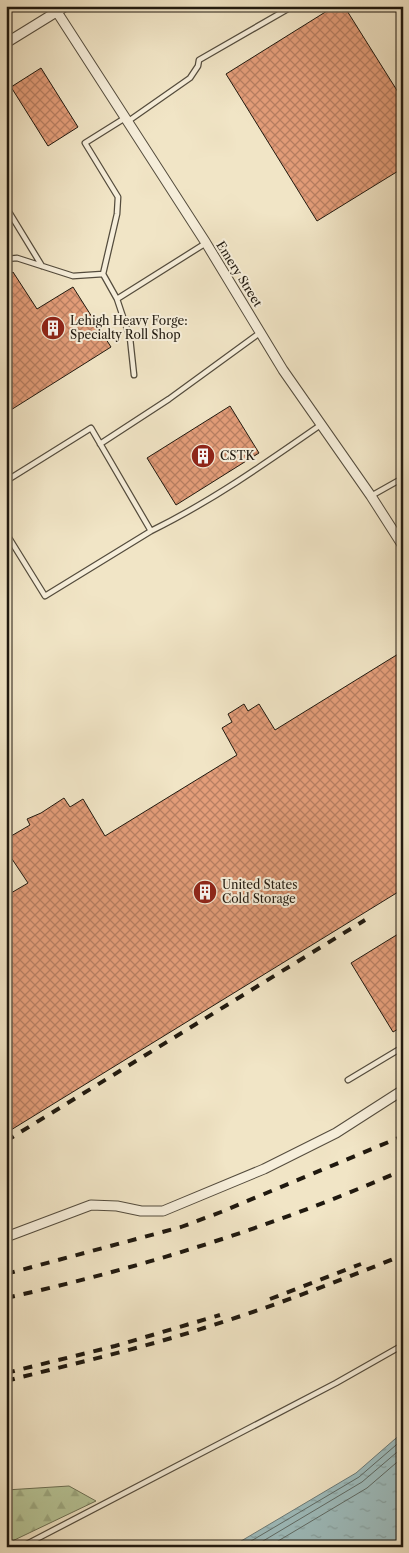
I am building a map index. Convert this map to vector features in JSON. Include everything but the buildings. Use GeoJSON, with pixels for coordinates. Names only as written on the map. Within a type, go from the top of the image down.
{"type":"FeatureCollection","features":[{"type":"Feature","properties":{"kind":"street"},"geometry":{"type":"LineString","coordinates":[[6,43],[55,8],[66,6]]}},
{"type":"Feature","properties":{"kind":"street","name":"Emery Street"},"geometry":{"type":"LineString","coordinates":[[55,8],[206,243],[283,370],[372,496],[403,546]]}},
{"type":"Feature","properties":{"kind":"street"},"geometry":{"type":"LineString","coordinates":[[6,1237],[91,1205],[117,1206],[141,1211],[163,1211],[264,1169],[336,1133],[403,1090]]}},
{"type":"Feature","properties":{"kind":"lane"},"geometry":{"type":"LineString","coordinates":[[134,375],[130,338],[117,299],[102,274],[117,214],[118,197],[85,143],[126,120],[190,78],[198,66],[199,60],[293,6]]}},
{"type":"Feature","properties":{"kind":"lane"},"geometry":{"type":"LineString","coordinates":[[6,207],[42,266]]}},
{"type":"Feature","properties":{"kind":"lane"},"geometry":{"type":"LineString","coordinates":[[117,299],[206,243]]}},
{"type":"Feature","properties":{"kind":"lane"},"geometry":{"type":"LineString","coordinates":[[6,258],[17,258],[73,276],[102,274]]}},
{"type":"Feature","properties":{"kind":"lane"},"geometry":{"type":"LineString","coordinates":[[100,444],[169,400],[261,332]]}},
{"type":"Feature","properties":{"kind":"lane"},"geometry":{"type":"LineString","coordinates":[[6,533],[45,596],[151,531],[191,512],[322,424]]}},
{"type":"Feature","properties":{"kind":"lane"},"geometry":{"type":"LineString","coordinates":[[6,481],[91,428],[151,531]]}},
{"type":"Feature","properties":{"kind":"lane"},"geometry":{"type":"LineString","coordinates":[[372,496],[403,478]]}},
{"type":"Feature","properties":{"kind":"lane"},"geometry":{"type":"LineString","coordinates":[[348,1080],[403,1047]]}},
{"type":"Feature","properties":{"kind":"lane"},"geometry":{"type":"LineString","coordinates":[[21,1547],[336,1383],[403,1344]]}},
{"type":"Feature","properties":{"kind":"green space"},"geometry":{"type":"Polygon","coordinates":[[[69,1486],[96,1501],[6,1544],[6,1490],[69,1486]]]}},
{"type":"Feature","properties":{"kind":"water"},"geometry":{"type":"Polygon","coordinates":[[[403,1432],[403,1547],[231,1547],[356,1473],[403,1432]]]}},
{"type":"Feature","properties":{"kind":"railway"},"geometry":{"type":"LineString","coordinates":[[6,1141],[365,920]]}},
{"type":"Feature","properties":{"kind":"railway"},"geometry":{"type":"LineString","coordinates":[[6,1274],[181,1227],[403,1136]]}},
{"type":"Feature","properties":{"kind":"railway"},"geometry":{"type":"LineString","coordinates":[[6,1298],[107,1273],[208,1244],[306,1209],[403,1170]]}},
{"type":"Feature","properties":{"kind":"railway"},"geometry":{"type":"LineString","coordinates":[[6,1381],[180,1336],[304,1294],[403,1255]]}},
{"type":"Feature","properties":{"kind":"railway"},"geometry":{"type":"LineString","coordinates":[[270,1299],[361,1264]]}},
{"type":"Feature","properties":{"kind":"railway"},"geometry":{"type":"LineString","coordinates":[[6,1373],[115,1346],[220,1315]]}},
{"type":"Feature","properties":{"kind":"place","name":"Lehigh Heavy Forge: Specialty Roll Shop"},"geometry":{"type":"Point","coordinates":[53,328]}},
{"type":"Feature","properties":{"kind":"place","name":"CSTK"},"geometry":{"type":"Point","coordinates":[203,456]}},
{"type":"Feature","properties":{"kind":"place","name":"United States Cold Storage"},"geometry":{"type":"Point","coordinates":[205,892]}}]}
